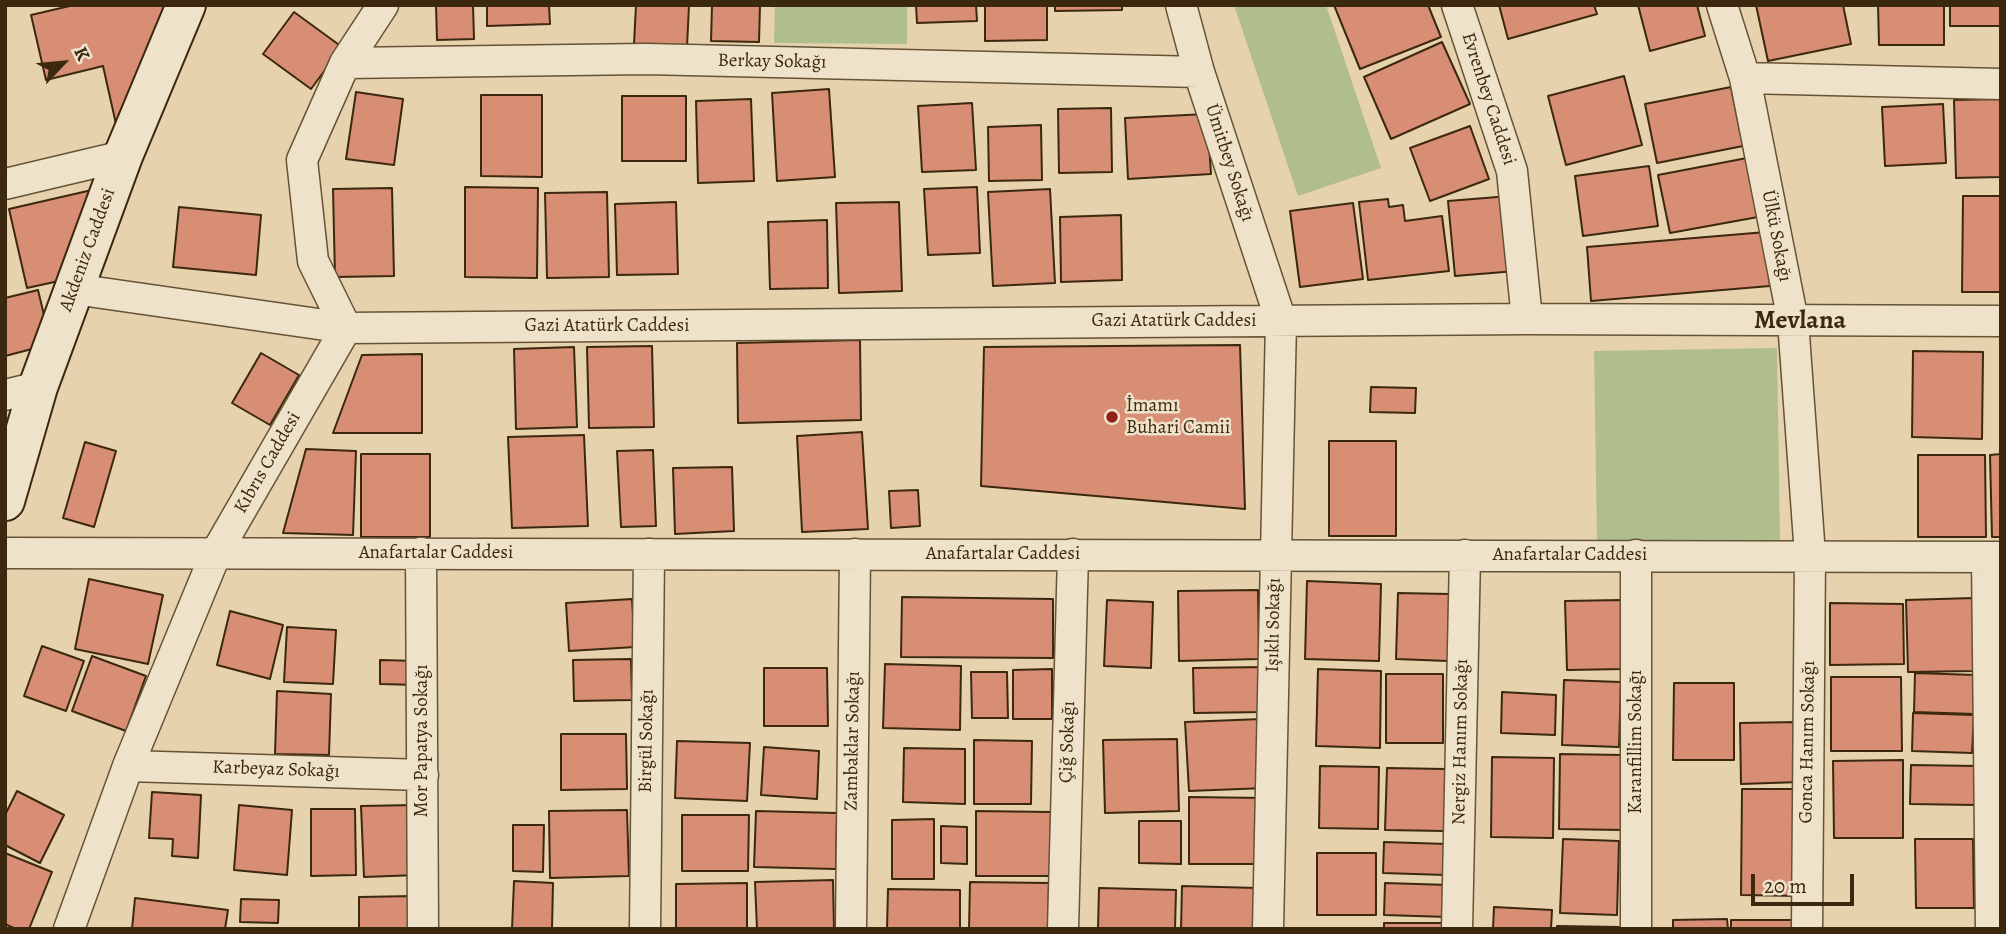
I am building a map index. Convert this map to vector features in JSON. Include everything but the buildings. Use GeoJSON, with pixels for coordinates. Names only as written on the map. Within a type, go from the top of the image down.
{"type":"FeatureCollection","features":[{"type":"Feature","properties":{"kind":"street","name":"Akdeniz Caddesi"},"geometry":{"type":"LineString","coordinates":[[5,501],[21,391],[74,289],[123,156],[186,5]]}},
{"type":"Feature","properties":{"kind":"street"},"geometry":{"type":"LineString","coordinates":[[346,328],[313,261],[302,160],[345,63],[383,5]]}},
{"type":"Feature","properties":{"kind":"street","name":"Ümitbey Sokağı"},"geometry":{"type":"LineString","coordinates":[[1181,5],[1199,72],[1281,321]]}},
{"type":"Feature","properties":{"kind":"street","name":"Evrenbey Caddesi"},"geometry":{"type":"LineString","coordinates":[[1457,5],[1513,171],[1527,319]]}},
{"type":"Feature","properties":{"kind":"street","name":"Ülkü Sokağı"},"geometry":{"type":"LineString","coordinates":[[1722,5],[1745,78],[1793,321],[1810,555]]}},
{"type":"Feature","properties":{"kind":"street","name":"Berkay Sokağı"},"geometry":{"type":"LineString","coordinates":[[345,63],[646,59],[1199,72]]}},
{"type":"Feature","properties":{"kind":"street"},"geometry":{"type":"LineString","coordinates":[[1745,78],[2001,84]]}},
{"type":"Feature","properties":{"kind":"street"},"geometry":{"type":"LineString","coordinates":[[5,184],[123,156]]}},
{"type":"Feature","properties":{"kind":"street","name":"Gazi Atatürk Caddesi"},"geometry":{"type":"LineString","coordinates":[[74,289],[346,328],[1527,319],[2001,321]]}},
{"type":"Feature","properties":{"kind":"street","name":"Işıklı Sokağı"},"geometry":{"type":"LineString","coordinates":[[1268,929],[1281,321]]}},
{"type":"Feature","properties":{"kind":"street","name":"Kıbrıs Caddesi"},"geometry":{"type":"LineString","coordinates":[[69,929],[128,766],[216,553],[346,328]]}},
{"type":"Feature","properties":{"kind":"street","name":"Anafartalar Caddesi"},"geometry":{"type":"LineString","coordinates":[[5,553],[1994,557]]}},
{"type":"Feature","properties":{"kind":"street","name":"Mor Papatya Sokağı"},"geometry":{"type":"LineString","coordinates":[[421,553],[423,929]]}},
{"type":"Feature","properties":{"kind":"street","name":"Birgül Sokağı"},"geometry":{"type":"LineString","coordinates":[[645,929],[649,554]]}},
{"type":"Feature","properties":{"kind":"street","name":"Zambaklar Sokağı"},"geometry":{"type":"LineString","coordinates":[[851,929],[855,554]]}},
{"type":"Feature","properties":{"kind":"street","name":"Çiğ Sokağı"},"geometry":{"type":"LineString","coordinates":[[1063,929],[1073,554]]}},
{"type":"Feature","properties":{"kind":"street","name":"Nergiz Hanım Sokağı"},"geometry":{"type":"LineString","coordinates":[[1457,929],[1465,555]]}},
{"type":"Feature","properties":{"kind":"street","name":"Karanfillim Sokağı"},"geometry":{"type":"LineString","coordinates":[[1636,555],[1636,929]]}},
{"type":"Feature","properties":{"kind":"street","name":"Gonca Hanım Sokağı"},"geometry":{"type":"LineString","coordinates":[[1807,929],[1810,555]]}},
{"type":"Feature","properties":{"kind":"street"},"geometry":{"type":"LineString","coordinates":[[1991,929],[1994,557]]}},
{"type":"Feature","properties":{"kind":"street","name":"Karbeyaz Sokağı"},"geometry":{"type":"LineString","coordinates":[[128,766],[423,775]]}},
{"type":"Feature","properties":{"kind":"green space"},"geometry":{"type":"Polygon","coordinates":[[[775,5],[907,5],[907,44],[774,43],[775,5]]]}},
{"type":"Feature","properties":{"kind":"green space"},"geometry":{"type":"Polygon","coordinates":[[[1234,5],[1326,5],[1381,168],[1298,196],[1234,5]]]}},
{"type":"Feature","properties":{"kind":"green space"},"geometry":{"type":"Polygon","coordinates":[[[1777,348],[1780,540],[1597,543],[1594,351],[1777,348]]]}},
{"type":"Feature","properties":{"kind":"place","name":"İmamı Buhari Camii"},"geometry":{"type":"Point","coordinates":[1112,417]}},
{"type":"Feature","properties":{"kind":"district","name":"Mevlana"},"geometry":{"type":"Point","coordinates":[1800,322]}}]}
